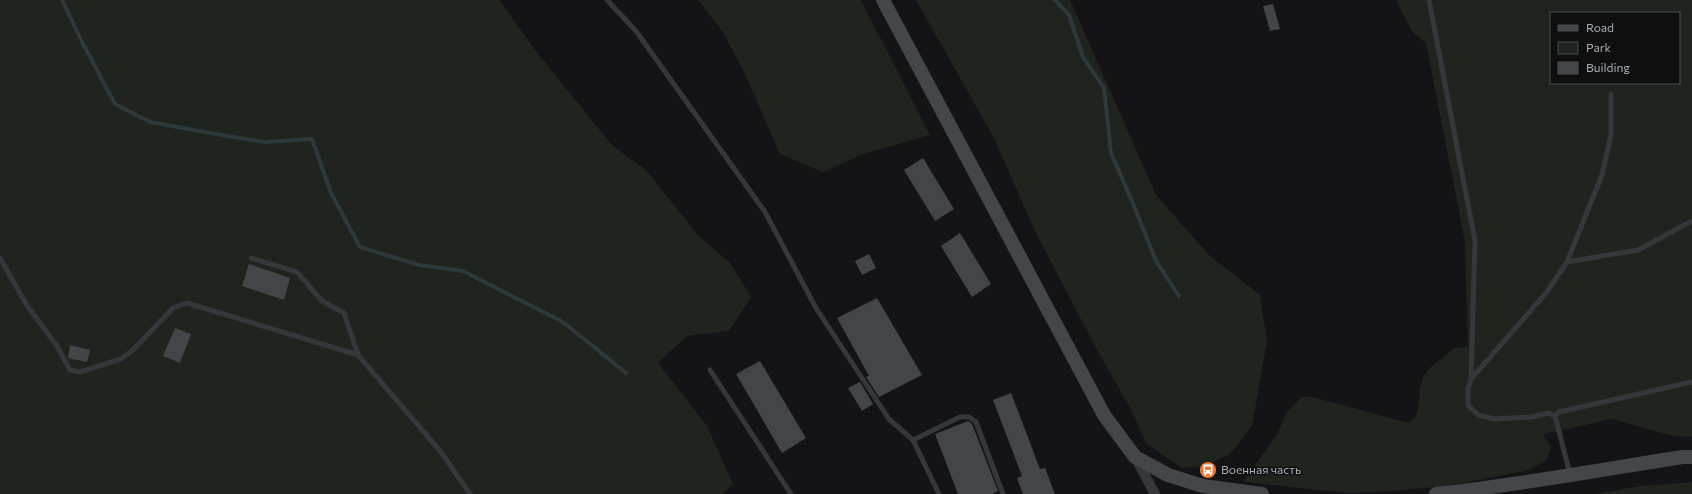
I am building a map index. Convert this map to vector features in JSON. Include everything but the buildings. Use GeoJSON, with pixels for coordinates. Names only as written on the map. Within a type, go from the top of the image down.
{"type":"FeatureCollection","features":[{"type":"Feature","properties":{"kind":"street"},"geometry":{"type":"LineString","coordinates":[[883,0],[1104,415],[1135,457],[1155,494]]}},
{"type":"Feature","properties":{"kind":"street"},"geometry":{"type":"LineString","coordinates":[[1135,457],[1168,475],[1203,486],[1262,494]]}},
{"type":"Feature","properties":{"kind":"street"},"geometry":{"type":"LineString","coordinates":[[1436,494],[1492,488],[1570,474],[1682,457],[1692,457]]}},
{"type":"Feature","properties":{"kind":"lane"},"geometry":{"type":"LineString","coordinates":[[607,0],[636,31],[765,212],[816,308],[889,419],[913,440],[939,494]]}},
{"type":"Feature","properties":{"kind":"lane"},"geometry":{"type":"LineString","coordinates":[[1430,0],[1475,241],[1471,379],[1468,389],[1468,405],[1478,415],[1494,420],[1532,417],[1548,413],[1555,416]]}},
{"type":"Feature","properties":{"kind":"lane"},"geometry":{"type":"LineString","coordinates":[[1471,379],[1546,293],[1567,262],[1602,175],[1611,135],[1611,94]]}},
{"type":"Feature","properties":{"kind":"lane"},"geometry":{"type":"LineString","coordinates":[[1567,262],[1638,250],[1692,221]]}},
{"type":"Feature","properties":{"kind":"lane"},"geometry":{"type":"LineString","coordinates":[[0,258],[26,304],[57,346],[70,370],[80,372],[121,359],[133,350],[173,308],[187,303],[358,355]]}},
{"type":"Feature","properties":{"kind":"lane"},"geometry":{"type":"LineString","coordinates":[[251,258],[297,272],[322,301],[344,313],[358,355],[441,452],[470,494]]}},
{"type":"Feature","properties":{"kind":"lane"},"geometry":{"type":"LineString","coordinates":[[710,370],[791,494]]}},
{"type":"Feature","properties":{"kind":"lane"},"geometry":{"type":"LineString","coordinates":[[1555,416],[1559,412],[1692,382]]}},
{"type":"Feature","properties":{"kind":"lane"},"geometry":{"type":"LineString","coordinates":[[1555,416],[1570,474]]}},
{"type":"Feature","properties":{"kind":"lane"},"geometry":{"type":"LineString","coordinates":[[913,440],[960,417],[969,417],[976,422],[1003,494]]}},
{"type":"Feature","properties":{"kind":"green space"},"geometry":{"type":"Polygon","coordinates":[[[0,0],[499,0],[538,54],[612,145],[646,170],[698,235],[731,264],[751,297],[729,331],[687,336],[658,363],[707,426],[733,484],[722,494],[0,494],[0,0]]]}},
{"type":"Feature","properties":{"kind":"green space"},"geometry":{"type":"Polygon","coordinates":[[[698,0],[861,0],[930,135],[863,154],[823,172],[780,154],[744,72],[723,32],[698,0]]]}},
{"type":"Feature","properties":{"kind":"green space"},"geometry":{"type":"Polygon","coordinates":[[[916,0],[1070,0],[1156,195],[1210,256],[1260,295],[1267,341],[1252,426],[1230,454],[1206,466],[1182,468],[1147,444],[1129,406],[1096,348],[1034,229],[994,138],[916,0]]]}},
{"type":"Feature","properties":{"kind":"green space"},"geometry":{"type":"Polygon","coordinates":[[[1396,0],[1692,0],[1692,437],[1673,436],[1613,419],[1543,434],[1551,448],[1546,461],[1525,471],[1446,486],[1349,493],[1243,482],[1276,436],[1287,412],[1301,397],[1312,397],[1409,423],[1417,413],[1420,387],[1423,378],[1429,369],[1454,348],[1468,347],[1465,242],[1426,43],[1412,31],[1396,0]]]}},
{"type":"Feature","properties":{"kind":"green space"},"geometry":{"type":"Polygon","coordinates":[[[1692,482],[1692,494],[1596,494],[1640,486],[1692,482]]]}},
{"type":"Feature","properties":{"kind":"waterway"},"geometry":{"type":"LineString","coordinates":[[62,0],[82,42],[115,104],[150,122],[227,136],[265,142],[312,139],[331,193],[360,247],[419,265],[463,271],[563,322],[626,373]]}},
{"type":"Feature","properties":{"kind":"waterway"},"geometry":{"type":"LineString","coordinates":[[1055,0],[1069,15],[1083,57],[1104,88],[1111,153],[1156,261],[1179,296]]}},
{"type":"Feature","properties":{"kind":"place","name":"Военная часть"},"geometry":{"type":"Point","coordinates":[1208,470]}}]}
